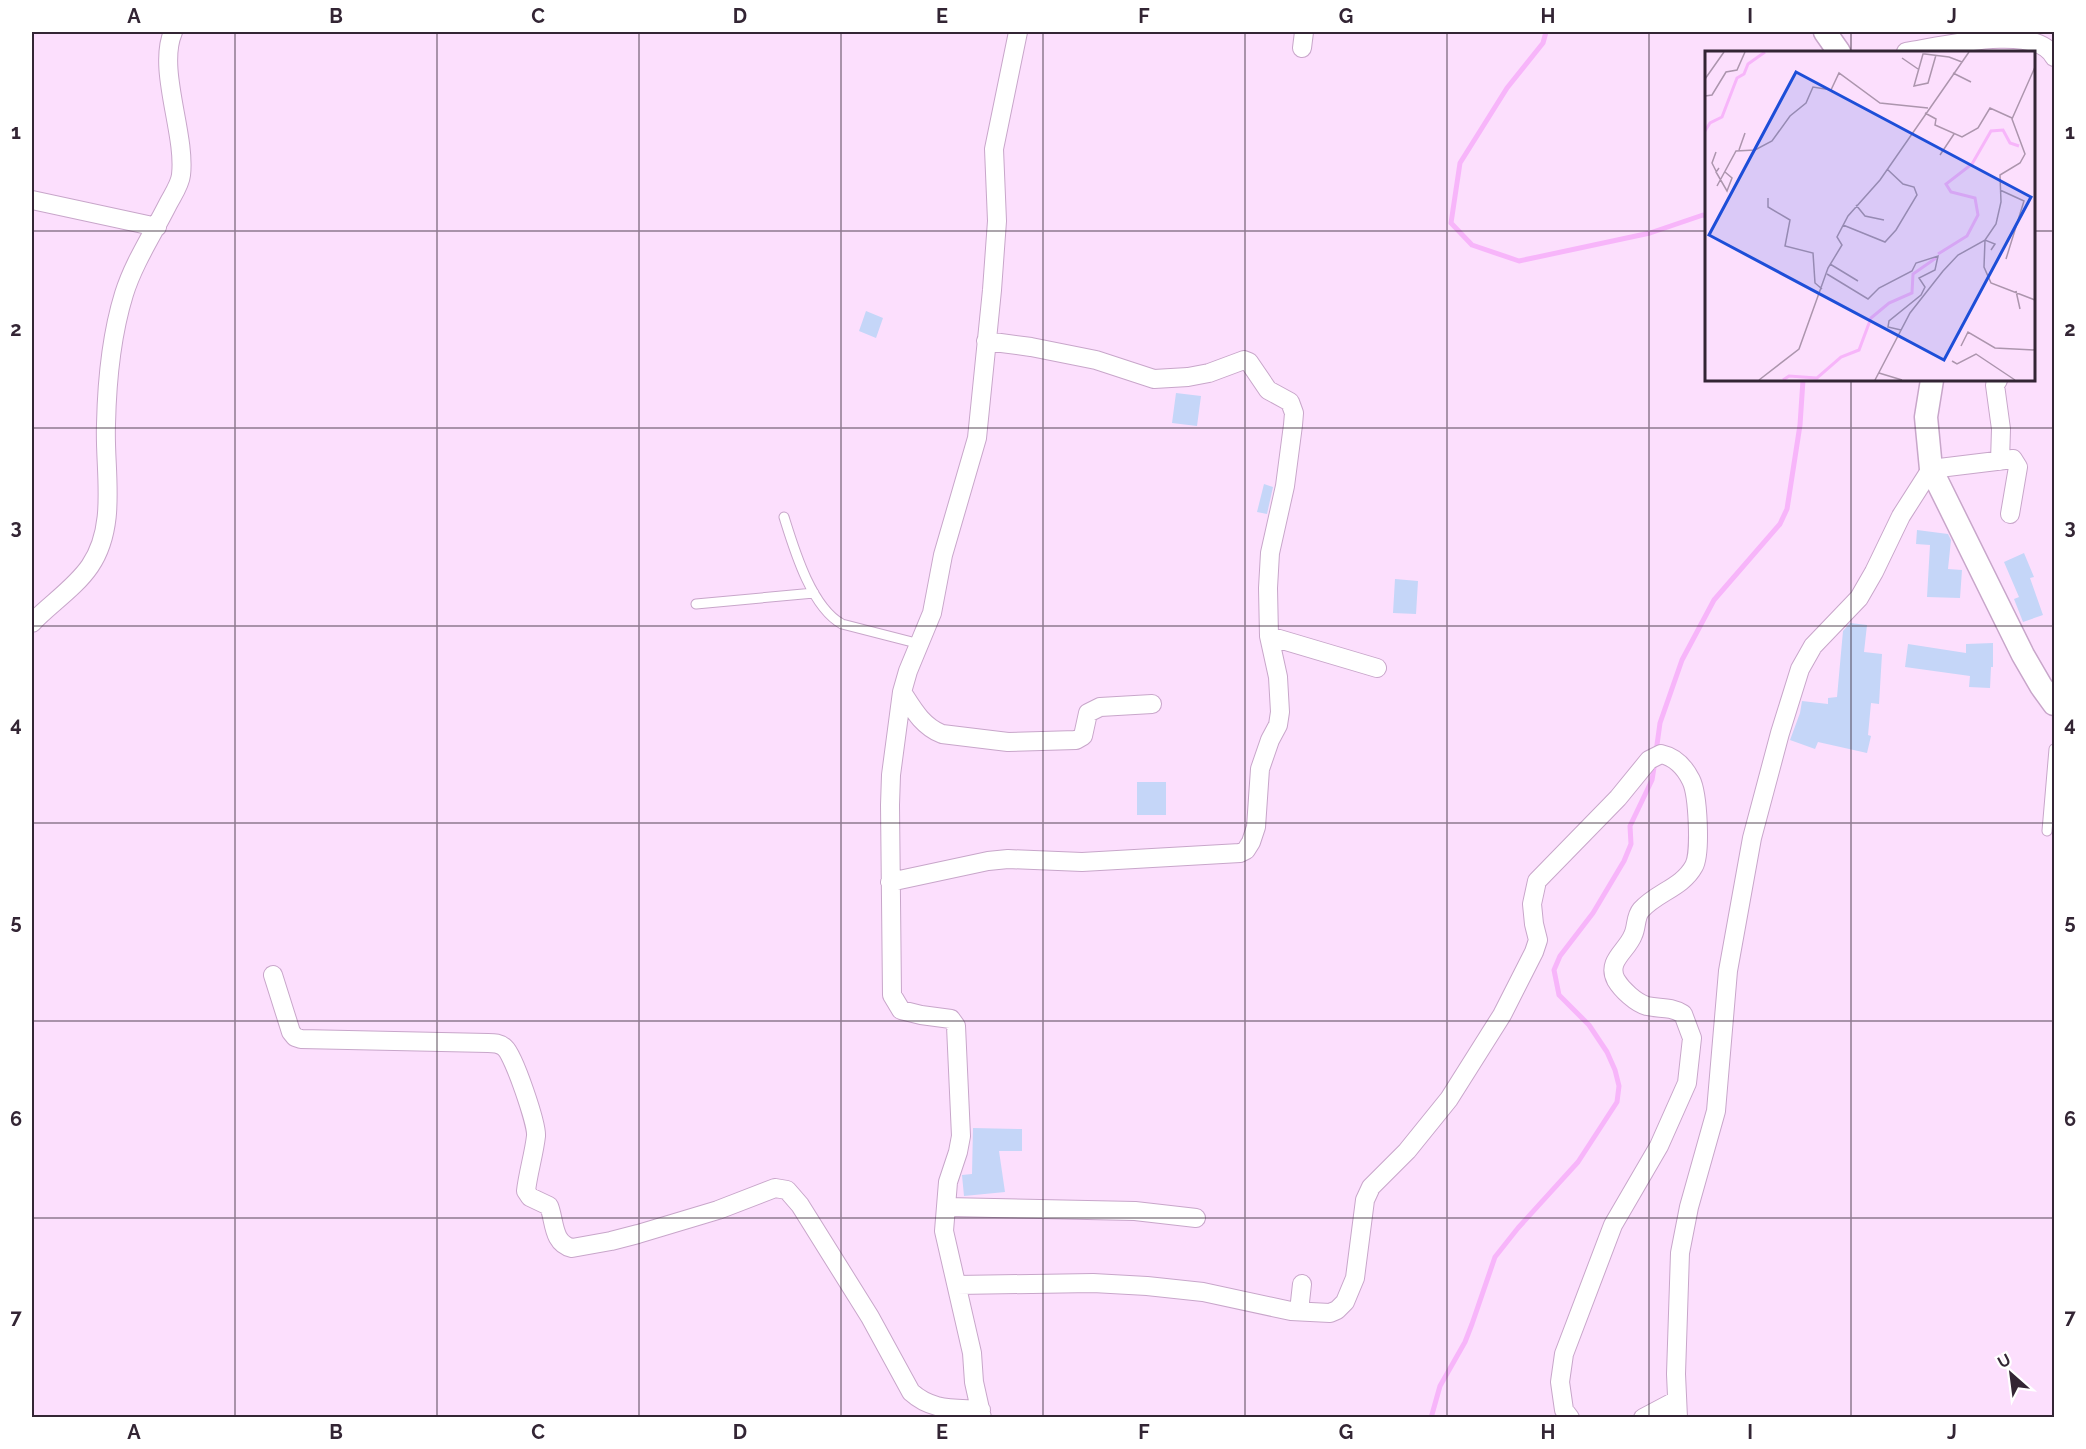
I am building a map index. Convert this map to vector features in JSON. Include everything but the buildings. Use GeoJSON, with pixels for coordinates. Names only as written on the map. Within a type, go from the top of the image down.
{"type":"FeatureCollection","features":[{"type":"Feature","properties":{"kind":"street"},"geometry":{"type":"LineString","coordinates":[[32,623],[90,566],[100,543],[107,516],[108,380],[116,325],[132,270],[157,227],[181,177],[168,51],[173,32]]}},
{"type":"Feature","properties":{"kind":"street"},"geometry":{"type":"LineString","coordinates":[[273,975],[291,1032],[301,1040],[488,1042],[503,1046],[508,1050],[535,1123],[536,1134],[526,1191],[530,1197],[549,1206],[553,1226],[561,1243],[565,1246],[572,1248],[611,1241],[717,1209],[775,1188],[787,1190],[800,1204],[870,1317],[911,1392],[921,1401],[933,1407],[981,1414],[974,1382],[972,1353],[945,1241],[948,1182],[961,1136],[956,1026],[951,1019],[901,1010],[892,994],[891,775],[902,692],[908,671],[932,613],[943,555],[977,438],[993,290],[996,221],[994,149],[1018,32]]}},
{"type":"Feature","properties":{"kind":"street"},"geometry":{"type":"LineString","coordinates":[[1825,32],[1838,51]]}},
{"type":"Feature","properties":{"kind":"street"},"geometry":{"type":"LineString","coordinates":[[1912,51],[1995,38],[2012,38],[2043,45],[2050,49],[2055,57]]}},
{"type":"Feature","properties":{"kind":"street"},"geometry":{"type":"LineString","coordinates":[[32,200],[157,227]]}},
{"type":"Feature","properties":{"kind":"street"},"geometry":{"type":"LineString","coordinates":[[890,882],[988,861],[1008,859],[1082,862],[1230,854],[1246,850],[1251,842],[1257,820],[1257,791],[1264,756],[1278,725],[1280,712],[1278,677],[1269,636],[1268,588],[1270,553],[1285,486],[1294,412],[1290,402],[1268,390],[1249,362],[1244,360],[1209,373],[1154,380],[1096,360],[986,341]]}},
{"type":"Feature","properties":{"kind":"street"},"geometry":{"type":"LineString","coordinates":[[1932,381],[1926,417],[1931,469],[2023,655],[2041,686],[2055,704]]}},
{"type":"Feature","properties":{"kind":"street"},"geometry":{"type":"LineString","coordinates":[[1997,381],[1995,385],[2001,429],[2000,461]]}},
{"type":"Feature","properties":{"kind":"street"},"geometry":{"type":"LineString","coordinates":[[1931,469],[2013,459],[2017,464],[2010,514]]}},
{"type":"Feature","properties":{"kind":"street"},"geometry":{"type":"LineString","coordinates":[[1643,1418],[1678,1409],[1676,1374],[1680,1253],[1689,1207],[1716,1111],[1728,971],[1734,932],[1752,838],[1780,733],[1800,669],[1813,646],[1859,598],[1901,516],[1931,469]]}},
{"type":"Feature","properties":{"kind":"street"},"geometry":{"type":"LineString","coordinates":[[1269,636],[1377,668]]}},
{"type":"Feature","properties":{"kind":"street"},"geometry":{"type":"LineString","coordinates":[[902,692],[921,720],[935,731],[1008,742],[1076,740],[1083,736],[1088,713],[1092,710],[1100,707],[1152,704]]}},
{"type":"Feature","properties":{"kind":"street"},"geometry":{"type":"LineString","coordinates":[[957,1285],[1093,1283],[1147,1286],[1203,1292],[1271,1308],[1331,1313],[1337,1310],[1345,1302],[1355,1278],[1365,1200],[1371,1186],[1407,1151],[1449,1099],[1502,1016],[1537,947],[1538,934],[1534,924],[1532,903],[1535,886],[1540,876],[1618,798],[1649,760],[1658,754],[1665,754],[1682,767],[1693,784],[1698,838],[1697,860],[1693,869],[1682,881],[1640,911],[1632,937],[1615,962],[1614,973],[1616,981],[1637,1001],[1646,1006],[1670,1007],[1683,1014],[1692,1038],[1686,1083],[1659,1146],[1613,1225],[1564,1354],[1560,1382],[1564,1410],[1570,1418]]}},
{"type":"Feature","properties":{"kind":"street"},"geometry":{"type":"LineString","coordinates":[[946,1207],[1136,1211],[1196,1218]]}},
{"type":"Feature","properties":{"kind":"street"},"geometry":{"type":"LineString","coordinates":[[1299,1311],[1302,1284]]}},
{"type":"Feature","properties":{"kind":"lane"},"geometry":{"type":"LineString","coordinates":[[784,517],[795,553],[814,593],[834,620],[920,644]]}},
{"type":"Feature","properties":{"kind":"lane"},"geometry":{"type":"LineString","coordinates":[[696,604],[814,593]]}},
{"type":"Feature","properties":{"kind":"lane"},"geometry":{"type":"LineString","coordinates":[[2047,831],[2055,749]]}},
{"type":"Feature","properties":{"kind":"waterway"},"geometry":{"type":"LineString","coordinates":[[1546,32],[1543,43],[1507,88],[1460,163],[1451,223],[1472,245],[1519,261],[1650,233],[1705,216]]}},
{"type":"Feature","properties":{"kind":"waterway"},"geometry":{"type":"LineString","coordinates":[[1656,752],[1660,723],[1682,660],[1714,600],[1780,524],[1787,509],[1800,425],[1803,381]]}},
{"type":"Feature","properties":{"kind":"waterway"},"geometry":{"type":"LineString","coordinates":[[1431,1418],[1440,1386],[1465,1342],[1495,1257],[1578,1162],[1617,1102],[1619,1086],[1607,1052],[1589,1025],[1559,995],[1554,970],[1560,956],[1593,913],[1624,861],[1631,844],[1630,826],[1652,780],[1655,761]]}}]}
